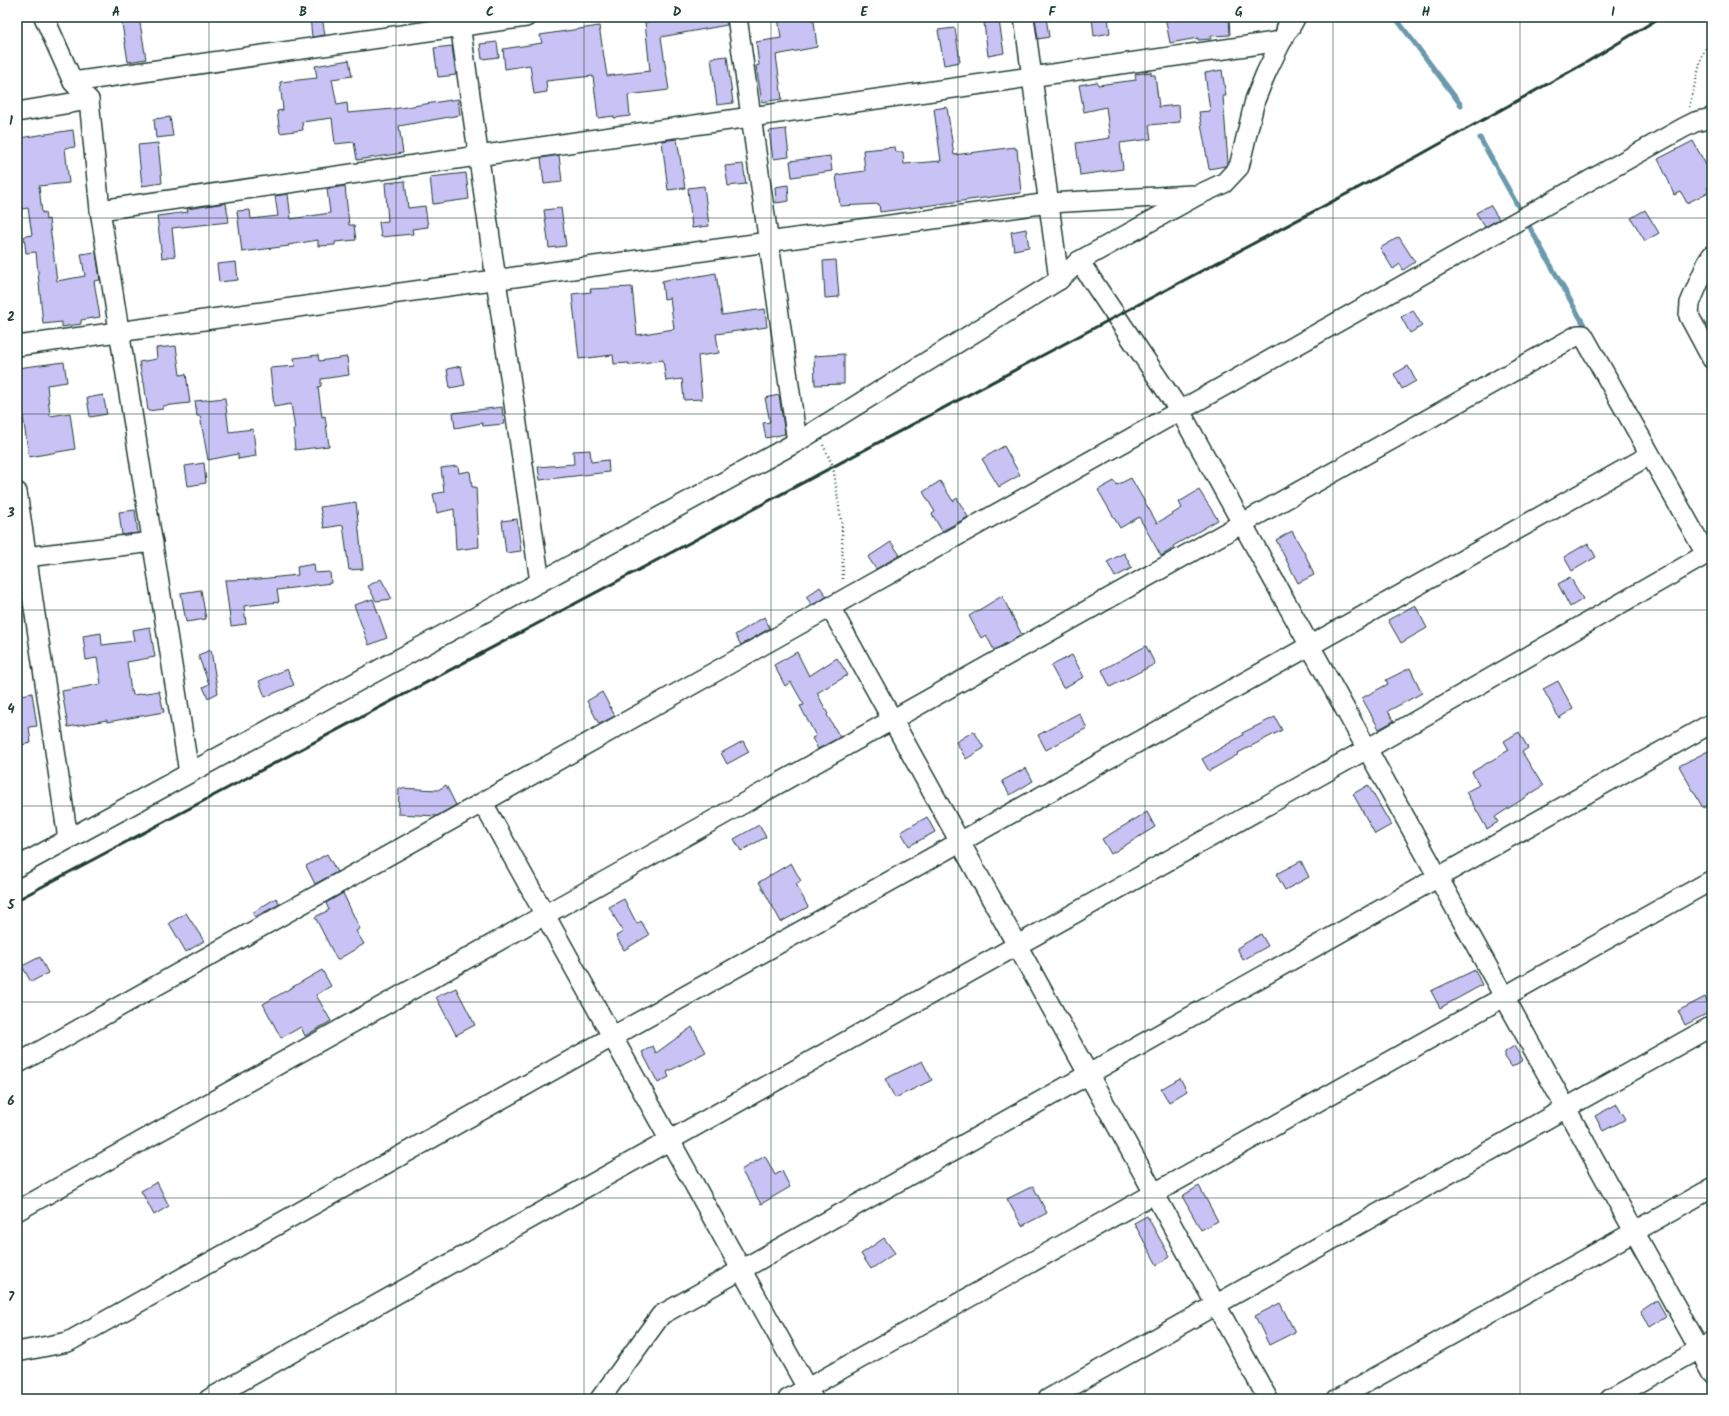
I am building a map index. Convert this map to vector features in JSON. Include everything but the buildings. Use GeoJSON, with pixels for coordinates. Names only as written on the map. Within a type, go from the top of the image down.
{"type":"FeatureCollection","features":[{"type":"Feature","properties":{"kind":"street"},"geometry":{"type":"LineString","coordinates":[[44,17],[73,82],[89,100],[100,210],[189,774]]}},
{"type":"Feature","properties":{"kind":"street"},"geometry":{"type":"LineString","coordinates":[[73,82],[460,22],[526,17]]}},
{"type":"Feature","properties":{"kind":"street"},"geometry":{"type":"LineString","coordinates":[[737,17],[797,442]]}},
{"type":"Feature","properties":{"kind":"street"},"geometry":{"type":"LineString","coordinates":[[1024,17],[1059,280]]}},
{"type":"Feature","properties":{"kind":"street"},"geometry":{"type":"LineString","coordinates":[[460,22],[540,582]]}},
{"type":"Feature","properties":{"kind":"street"},"geometry":{"type":"LineString","coordinates":[[100,210],[1032,76],[1288,29]]}},
{"type":"Feature","properties":{"kind":"street"},"geometry":{"type":"LineString","coordinates":[[17,867],[797,442],[1059,280],[1079,261],[1198,195],[1224,183],[1239,166],[1255,100],[1266,73],[1288,29]]}},
{"type":"Feature","properties":{"kind":"street"},"geometry":{"type":"LineString","coordinates":[[17,112],[89,100]]}},
{"type":"Feature","properties":{"kind":"street"},"geometry":{"type":"LineString","coordinates":[[17,1064],[1683,128],[1695,122],[1712,118]]}},
{"type":"Feature","properties":{"kind":"street"},"geometry":{"type":"LineString","coordinates":[[17,346],[1049,203],[1198,195]]}},
{"type":"Feature","properties":{"kind":"street"},"geometry":{"type":"LineString","coordinates":[[1712,255],[1690,303],[1689,316],[1712,359]]}},
{"type":"Feature","properties":{"kind":"street"},"geometry":{"type":"LineString","coordinates":[[1079,261],[1180,411],[1634,1232],[1706,1345],[1712,1372]]}},
{"type":"Feature","properties":{"kind":"street"},"geometry":{"type":"LineString","coordinates":[[17,1211],[1578,335],[1583,335],[1650,455],[1709,553],[1367,749],[210,1399]]}},
{"type":"Feature","properties":{"kind":"street"},"geometry":{"type":"LineString","coordinates":[[17,1352],[68,1342],[1650,455]]}},
{"type":"Feature","properties":{"kind":"street"},"geometry":{"type":"LineString","coordinates":[[17,492],[22,557],[68,839]]}},
{"type":"Feature","properties":{"kind":"street"},"geometry":{"type":"LineString","coordinates":[[22,557],[153,542]]}},
{"type":"Feature","properties":{"kind":"street"},"geometry":{"type":"LineString","coordinates":[[837,604],[892,719],[1268,1399]]}},
{"type":"Feature","properties":{"kind":"street"},"geometry":{"type":"LineString","coordinates":[[600,1399],[661,1315],[1712,723]]}},
{"type":"Feature","properties":{"kind":"street"},"geometry":{"type":"LineString","coordinates":[[483,803],[810,1394]]}},
{"type":"Feature","properties":{"kind":"street"},"geometry":{"type":"LineString","coordinates":[[788,1399],[810,1394],[1154,1193],[1712,880]]}},
{"type":"Feature","properties":{"kind":"street"},"geometry":{"type":"LineString","coordinates":[[1048,1399],[1712,1026]]}},
{"type":"Feature","properties":{"kind":"street"},"geometry":{"type":"LineString","coordinates":[[1337,1399],[1712,1188]]}},
{"type":"Feature","properties":{"kind":"street"},"geometry":{"type":"LineString","coordinates":[[1610,1399],[1706,1345]]}},
{"type":"Feature","properties":{"kind":"path"},"geometry":{"type":"LineString","coordinates":[[1683,128],[1702,56],[1712,36]]}},
{"type":"Feature","properties":{"kind":"path"},"geometry":{"type":"LineString","coordinates":[[816,430],[833,466],[842,527],[837,604]]}},
{"type":"Feature","properties":{"kind":"waterway"},"geometry":{"type":"LineString","coordinates":[[1395,17],[1461,105]]}},
{"type":"Feature","properties":{"kind":"waterway"},"geometry":{"type":"LineString","coordinates":[[1480,138],[1588,332]]}},
{"type":"Feature","properties":{"kind":"railway"},"geometry":{"type":"LineString","coordinates":[[17,900],[1418,156],[1587,62],[1661,17]]}}]}
